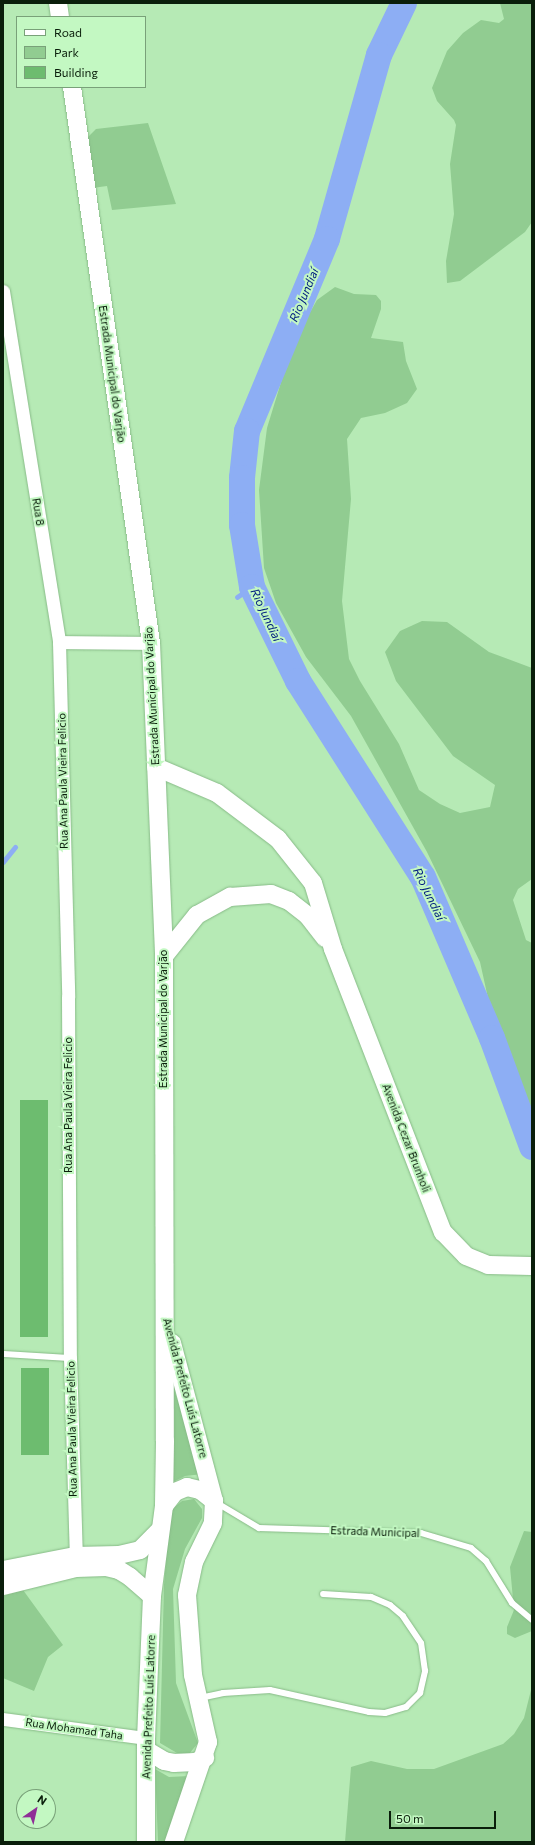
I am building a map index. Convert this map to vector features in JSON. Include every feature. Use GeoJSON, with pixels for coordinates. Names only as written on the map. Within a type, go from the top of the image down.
{"type":"FeatureCollection","features":[{"type":"Feature","properties":{"kind":"main road"},"geometry":{"type":"LineString","coordinates":[[58,3],[60,16]]}},
{"type":"Feature","properties":{"kind":"main road","name":"Estrada Municipal do Varjão"},"geometry":{"type":"LineString","coordinates":[[72,88],[150,643],[164,956],[164,1309]]}},
{"type":"Feature","properties":{"kind":"main road","name":"Avenida Cezar Brunholi"},"geometry":{"type":"LineString","coordinates":[[156,767],[217,793],[278,839],[313,884],[333,949],[443,1232],[466,1256],[488,1265],[532,1266]]}},
{"type":"Feature","properties":{"kind":"main road","name":"Avenida Cezar Brunholi"},"geometry":{"type":"LineString","coordinates":[[164,956],[197,915],[230,897],[271,894],[289,901],[308,916],[333,949]]}},
{"type":"Feature","properties":{"kind":"main road","name":"Avenida Prefeito Luís Latorre"},"geometry":{"type":"LineString","coordinates":[[164,1309],[214,1501],[213,1523],[194,1562],[187,1595],[189,1644],[198,1699],[208,1742],[205,1758],[174,1842]]}},
{"type":"Feature","properties":{"kind":"main road","name":"Avenida Prefeito Luís Latorre"},"geometry":{"type":"LineString","coordinates":[[146,1842],[146,1744],[152,1596],[164,1506],[164,1309]]}},
{"type":"Feature","properties":{"kind":"main road"},"geometry":{"type":"LineString","coordinates":[[164,1506],[175,1492],[187,1487],[200,1490],[214,1501]]}},
{"type":"Feature","properties":{"kind":"main road"},"geometry":{"type":"LineString","coordinates":[[3,1570],[75,1562],[140,1550],[160,1530]]}},
{"type":"Feature","properties":{"kind":"main road"},"geometry":{"type":"LineString","coordinates":[[3,1586],[75,1562],[118,1570],[143,1587],[152,1596]]}},
{"type":"Feature","properties":{"kind":"main road"},"geometry":{"type":"LineString","coordinates":[[146,1744],[164,1760],[174,1763],[195,1762],[205,1758]]}},
{"type":"Feature","properties":{"kind":"street","name":"Rua 8"},"geometry":{"type":"LineString","coordinates":[[3,291],[59,642]]}},
{"type":"Feature","properties":{"kind":"street"},"geometry":{"type":"LineString","coordinates":[[59,642],[150,643]]}},
{"type":"Feature","properties":{"kind":"street","name":"Rua Ana Paula Vieira Felicio"},"geometry":{"type":"LineString","coordinates":[[59,642],[68,997],[70,1358],[75,1562]]}},
{"type":"Feature","properties":{"kind":"street","name":"Rua Mohamad Taha"},"geometry":{"type":"LineString","coordinates":[[3,1719],[146,1744]]}},
{"type":"Feature","properties":{"kind":"lane"},"geometry":{"type":"LineString","coordinates":[[3,1354],[70,1358]]}},
{"type":"Feature","properties":{"kind":"lane","name":"Estrada Municipal"},"geometry":{"type":"LineString","coordinates":[[214,1501],[259,1528],[421,1533],[471,1548],[486,1561],[512,1603],[532,1620]]}},
{"type":"Feature","properties":{"kind":"lane"},"geometry":{"type":"LineString","coordinates":[[198,1699],[223,1693],[270,1690],[369,1712],[385,1713],[406,1706],[420,1692],[425,1671],[421,1643],[403,1616],[390,1605],[371,1597],[323,1594]]}},
{"type":"Feature","properties":{"kind":"green space"},"geometry":{"type":"Polygon","coordinates":[[[500,3],[532,3],[532,222],[525,232],[460,281],[447,283],[446,261],[454,214],[450,164],[456,125],[454,120],[437,101],[432,88],[447,51],[463,33],[481,20],[499,23],[504,19],[500,3]]]}},
{"type":"Feature","properties":{"kind":"green space"},"geometry":{"type":"Polygon","coordinates":[[[148,123],[176,204],[112,210],[107,186],[92,188],[86,139],[96,129],[148,123]]]}},
{"type":"Feature","properties":{"kind":"green space"},"geometry":{"type":"Polygon","coordinates":[[[335,287],[354,294],[376,295],[381,301],[381,309],[371,338],[403,342],[406,361],[417,389],[407,403],[385,413],[361,418],[347,439],[351,499],[342,601],[349,659],[360,681],[399,744],[419,790],[440,804],[460,813],[490,807],[495,785],[453,756],[396,681],[385,652],[400,631],[422,621],[447,622],[489,652],[532,668],[532,879],[518,889],[513,900],[526,940],[532,943],[532,1125],[506,1079],[480,962],[427,852],[351,716],[306,657],[276,603],[264,568],[259,490],[267,428],[286,366],[304,323],[317,300],[335,287]]]}},
{"type":"Feature","properties":{"kind":"green space"},"geometry":{"type":"Polygon","coordinates":[[[171,1381],[203,1474],[185,1476],[173,1482],[171,1381]]]}},
{"type":"Feature","properties":{"kind":"green space"},"geometry":{"type":"Polygon","coordinates":[[[194,1499],[202,1509],[202,1518],[185,1549],[173,1589],[176,1683],[198,1743],[189,1754],[177,1753],[160,1743],[164,1585],[170,1511],[182,1501],[194,1499]]]}},
{"type":"Feature","properties":{"kind":"green space"},"geometry":{"type":"Polygon","coordinates":[[[524,1531],[532,1532],[532,1631],[515,1638],[507,1634],[507,1627],[514,1610],[510,1567],[524,1531]]]}},
{"type":"Feature","properties":{"kind":"green space"},"geometry":{"type":"Polygon","coordinates":[[[23,1590],[63,1645],[48,1657],[34,1691],[3,1678],[3,1596],[23,1590]]]}},
{"type":"Feature","properties":{"kind":"green space"},"geometry":{"type":"Polygon","coordinates":[[[532,1686],[532,1842],[345,1842],[351,1767],[371,1761],[407,1769],[434,1769],[503,1744],[514,1734],[524,1718],[532,1686]]]}},
{"type":"Feature","properties":{"kind":"green space"},"geometry":{"type":"Polygon","coordinates":[[[155,1769],[169,1777],[189,1776],[165,1842],[158,1842],[155,1769]]]}},
{"type":"Feature","properties":{"kind":"building"},"geometry":{"type":"Polygon","coordinates":[[[20,1100],[48,1100],[48,1337],[20,1337],[20,1100]]]}},
{"type":"Feature","properties":{"kind":"building"},"geometry":{"type":"Polygon","coordinates":[[[21,1368],[49,1368],[49,1455],[21,1455],[21,1368]]]}},
{"type":"Feature","properties":{"kind":"waterway","name":"Rio Jundiaí"},"geometry":{"type":"LineString","coordinates":[[404,3],[379,55],[327,239],[247,431],[242,478],[242,525],[252,587],[298,681],[423,877],[492,1038],[532,1147]]}},
{"type":"Feature","properties":{"kind":"waterway"},"geometry":{"type":"LineString","coordinates":[[237,597],[252,587]]}},
{"type":"Feature","properties":{"kind":"waterway"},"geometry":{"type":"LineString","coordinates":[[3,862],[15,847]]}}]}
